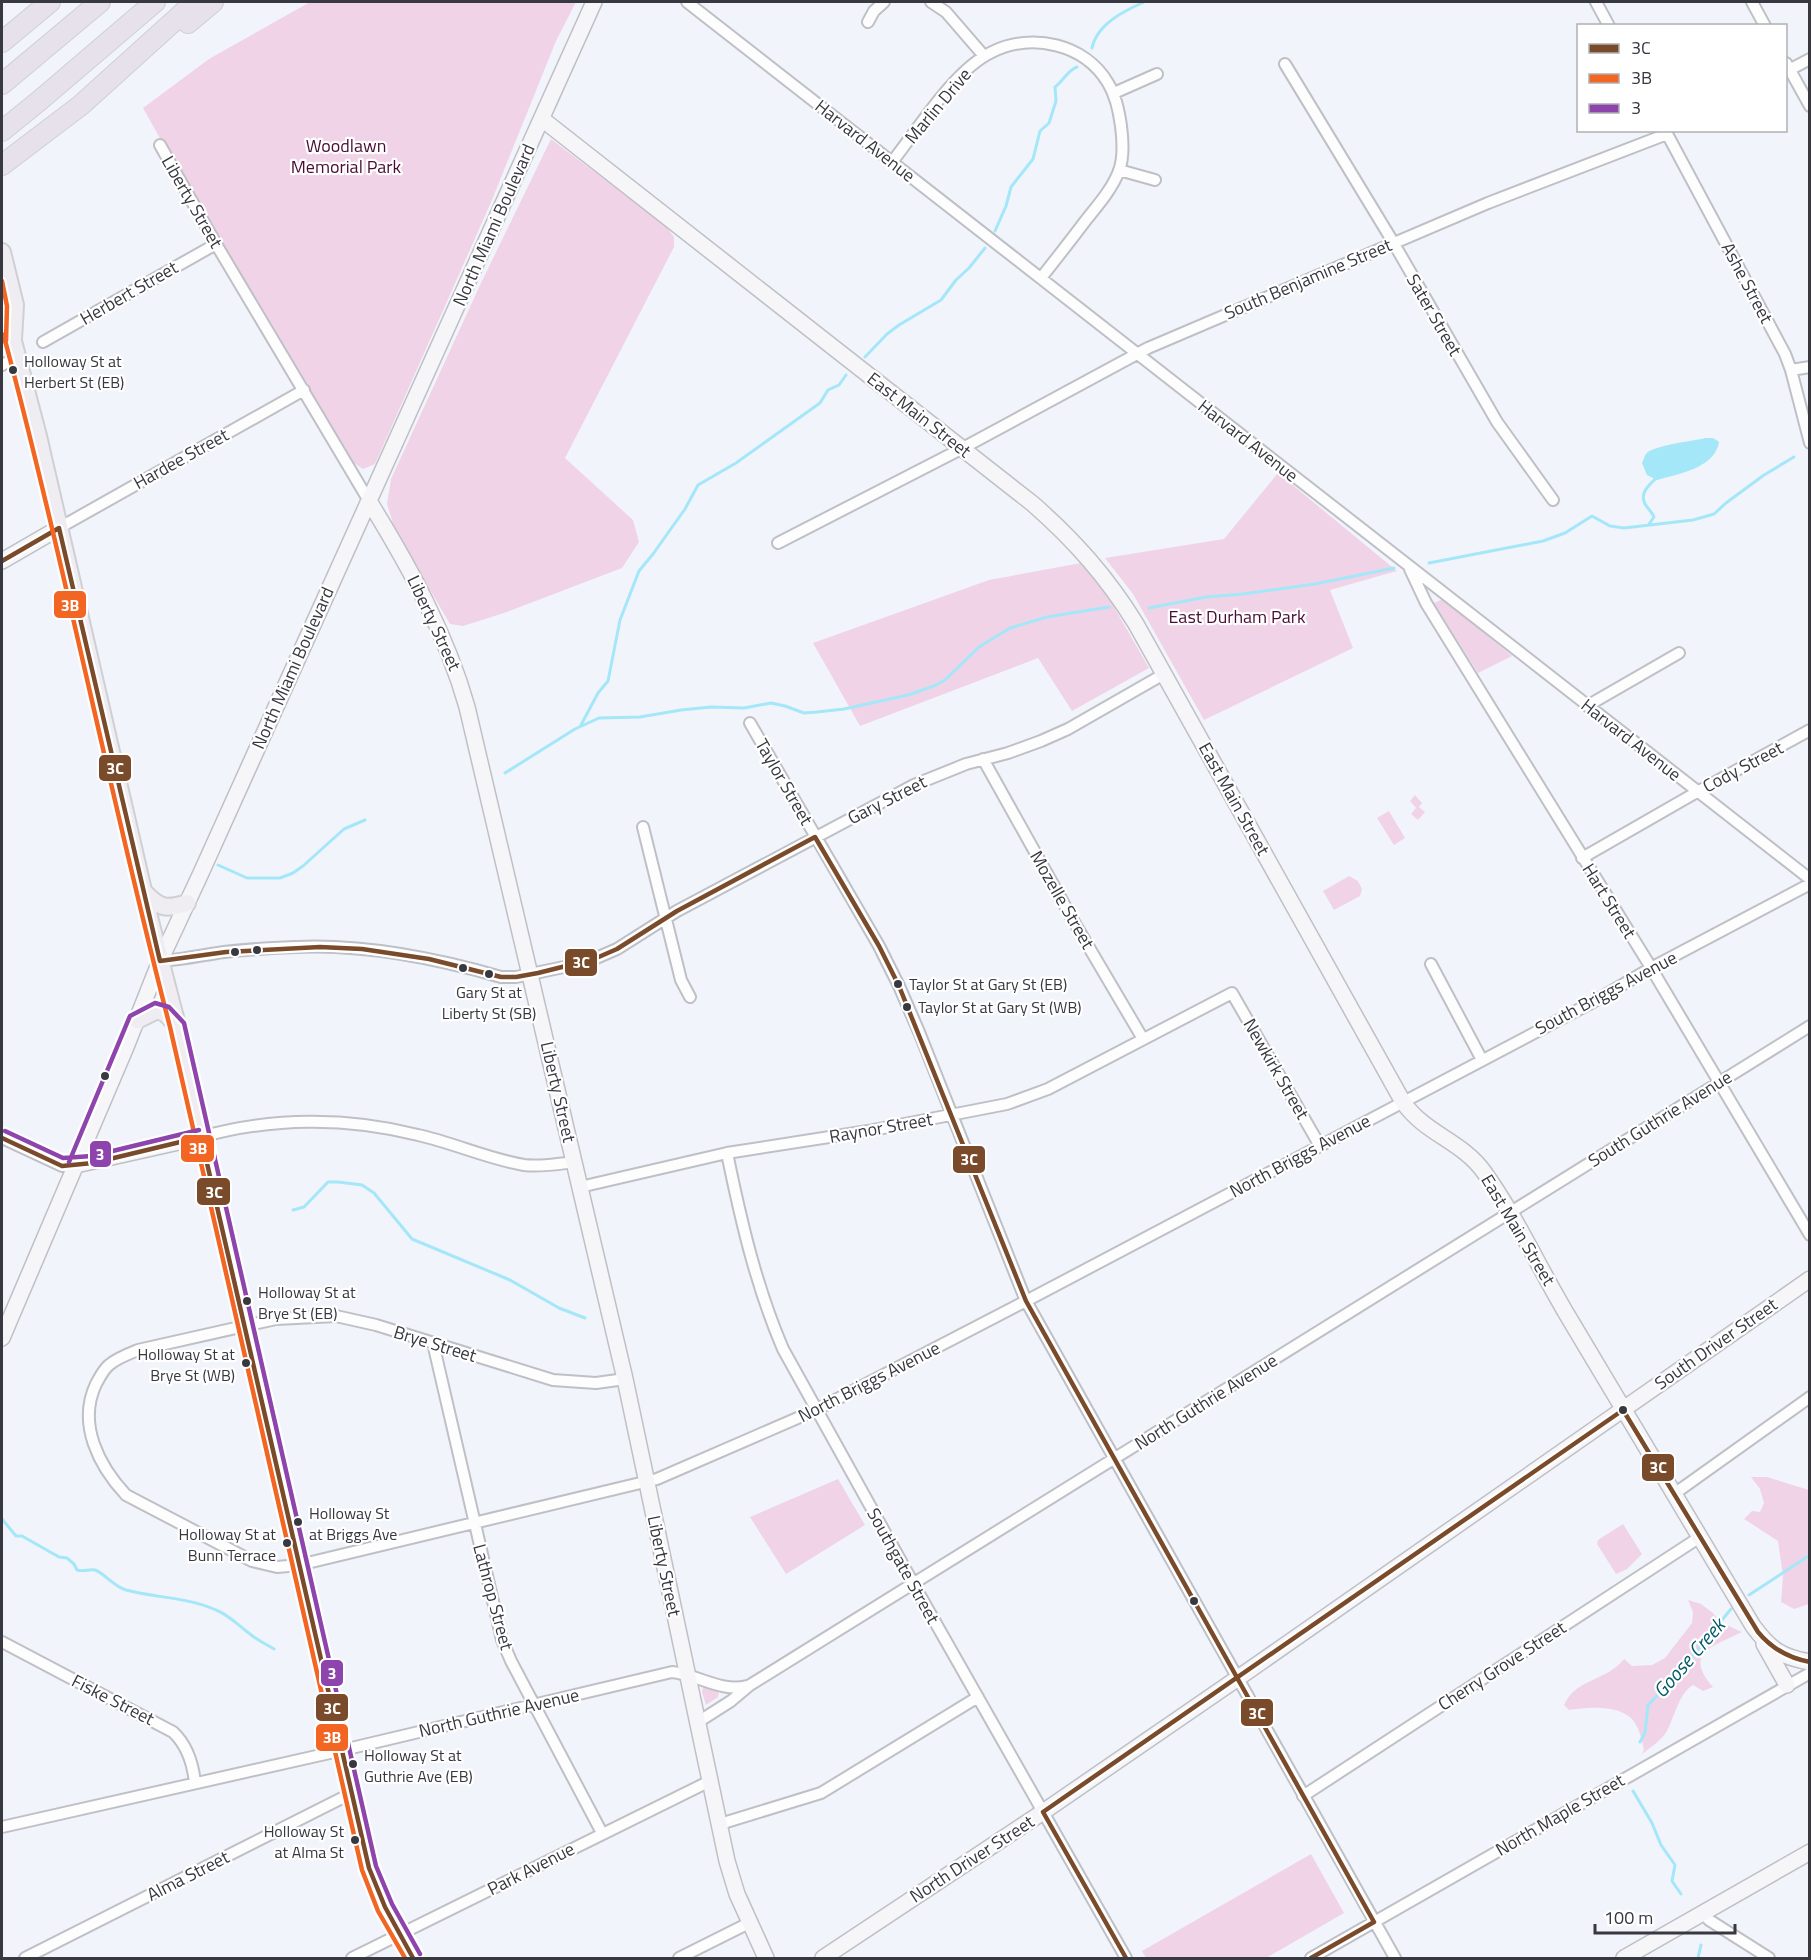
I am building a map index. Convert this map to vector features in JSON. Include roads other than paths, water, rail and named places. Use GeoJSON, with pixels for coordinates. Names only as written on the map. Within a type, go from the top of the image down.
{"type":"FeatureCollection","features":[{"type":"Feature","properties":{"kind":"highway"},"geometry":{"type":"LineString","coordinates":[[2,42],[50,2]]}},
{"type":"Feature","properties":{"kind":"highway"},"geometry":{"type":"LineString","coordinates":[[2,84],[100,2]]}},
{"type":"Feature","properties":{"kind":"highway"},"geometry":{"type":"LineString","coordinates":[[2,130],[155,2]]}},
{"type":"Feature","properties":{"kind":"highway"},"geometry":{"type":"LineString","coordinates":[[2,165],[48,132],[113,77],[195,2]]}},
{"type":"Feature","properties":{"kind":"highway"},"geometry":{"type":"LineString","coordinates":[[113,77],[165,42],[213,2]]}},
{"type":"Feature","properties":{"kind":"main road"},"geometry":{"type":"LineString","coordinates":[[2,252],[15,305],[15,349]]}},
{"type":"Feature","properties":{"kind":"main road"},"geometry":{"type":"LineString","coordinates":[[2,318],[15,349],[177,1025],[373,1882],[413,1959]]}},
{"type":"Feature","properties":{"kind":"main road"},"geometry":{"type":"LineString","coordinates":[[144,892],[162,906],[173,908],[187,903]]}},
{"type":"Feature","properties":{"kind":"main road"},"geometry":{"type":"LineString","coordinates":[[137,1020],[157,1010],[165,1013],[177,1025]]}},
{"type":"Feature","properties":{"kind":"street","name":"North Miami Boulevard"},"geometry":{"type":"LineString","coordinates":[[2,1338],[160,961],[594,2]]}},
{"type":"Feature","properties":{"kind":"street","name":"Harvard Avenue"},"geometry":{"type":"LineString","coordinates":[[687,2],[1809,879]]}},
{"type":"Feature","properties":{"kind":"street"},"geometry":{"type":"LineString","coordinates":[[868,22],[874,11],[884,2]]}},
{"type":"Feature","properties":{"kind":"street"},"geometry":{"type":"LineString","coordinates":[[931,2],[946,12],[984,56]]}},
{"type":"Feature","properties":{"kind":"street"},"geometry":{"type":"LineString","coordinates":[[1596,2],[1608,24]]}},
{"type":"Feature","properties":{"kind":"street"},"geometry":{"type":"LineString","coordinates":[[1752,2],[1764,24]]}},
{"type":"Feature","properties":{"kind":"street","name":"Marlin Drive"},"geometry":{"type":"LineString","coordinates":[[892,162],[956,81],[970,66],[984,56],[1003,47],[1020,43],[1045,43],[1065,47],[1092,64],[1108,81],[1119,112],[1123,138],[1119,170],[1099,204],[1041,278]]}},
{"type":"Feature","properties":{"kind":"street"},"geometry":{"type":"LineString","coordinates":[[1809,59],[1787,67],[1809,106]]}},
{"type":"Feature","properties":{"kind":"street","name":"Sater Street"},"geometry":{"type":"LineString","coordinates":[[1285,64],[1393,242],[1497,422],[1553,500]]}},
{"type":"Feature","properties":{"kind":"street"},"geometry":{"type":"LineString","coordinates":[[1113,93],[1157,74]]}},
{"type":"Feature","properties":{"kind":"street","name":"East Main Street"},"geometry":{"type":"LineString","coordinates":[[542,119],[1034,504],[1087,555],[1107,580],[1164,674],[1403,1102],[1424,1125],[1454,1144],[1477,1163],[1509,1212],[1623,1410],[1787,1685]]}},
{"type":"Feature","properties":{"kind":"street","name":"South Benjamine Street"},"geometry":{"type":"LineString","coordinates":[[778,543],[961,449],[1137,354],[1393,242],[1666,132]]}},
{"type":"Feature","properties":{"kind":"street","name":"Ashe Street"},"geometry":{"type":"LineString","coordinates":[[1666,132],[1758,303],[1791,370],[1809,443]]}},
{"type":"Feature","properties":{"kind":"street","name":"Liberty Street"},"geometry":{"type":"LineString","coordinates":[[160,145],[429,605],[459,676],[625,1379],[730,1872],[749,1923],[766,1959]]}},
{"type":"Feature","properties":{"kind":"street"},"geometry":{"type":"LineString","coordinates":[[1119,170],[1155,180]]}},
{"type":"Feature","properties":{"kind":"street","name":"Herbert Street"},"geometry":{"type":"LineString","coordinates":[[43,342],[216,244]]}},
{"type":"Feature","properties":{"kind":"street"},"geometry":{"type":"LineString","coordinates":[[2,365],[15,349]]}},
{"type":"Feature","properties":{"kind":"street"},"geometry":{"type":"LineString","coordinates":[[1791,370],[1809,367]]}},
{"type":"Feature","properties":{"kind":"street","name":"Hardee Street"},"geometry":{"type":"LineString","coordinates":[[59,528],[304,390]]}},
{"type":"Feature","properties":{"kind":"street"},"geometry":{"type":"LineString","coordinates":[[2,561],[59,528]]}},
{"type":"Feature","properties":{"kind":"street","name":"Hart Street"},"geometry":{"type":"LineString","coordinates":[[1409,567],[1426,603],[1651,968],[1809,1235]]}},
{"type":"Feature","properties":{"kind":"street"},"geometry":{"type":"LineString","coordinates":[[1587,706],[1679,653]]}},
{"type":"Feature","properties":{"kind":"street","name":"Gary Street"},"geometry":{"type":"LineString","coordinates":[[160,961],[248,950],[298,947],[338,948],[429,959],[501,977],[530,975],[594,959],[625,944],[666,917],[914,784],[983,759],[1024,748],[1059,733],[1164,674]]}},
{"type":"Feature","properties":{"kind":"street","name":"Taylor Street"},"geometry":{"type":"LineString","coordinates":[[750,723],[879,946],[899,986],[1026,1301],[1395,1959]]}},
{"type":"Feature","properties":{"kind":"street","name":"Cody Street"},"geometry":{"type":"LineString","coordinates":[[1582,858],[1809,730]]}},
{"type":"Feature","properties":{"kind":"street","name":"Mozelle Street"},"geometry":{"type":"LineString","coordinates":[[983,759],[1143,1040]]}},
{"type":"Feature","properties":{"kind":"street"},"geometry":{"type":"LineString","coordinates":[[643,827],[681,980],[690,997]]}},
{"type":"Feature","properties":{"kind":"street","name":"South Briggs Avenue"},"geometry":{"type":"LineString","coordinates":[[1403,1102],[1809,884]]}},
{"type":"Feature","properties":{"kind":"street"},"geometry":{"type":"LineString","coordinates":[[1431,964],[1482,1060]]}},
{"type":"Feature","properties":{"kind":"street","name":"Raynor Street"},"geometry":{"type":"LineString","coordinates":[[580,1187],[727,1153],[868,1131],[1007,1104],[1033,1096],[1232,993]]}},
{"type":"Feature","properties":{"kind":"street","name":"Newkirk Street"},"geometry":{"type":"LineString","coordinates":[[1232,993],[1320,1146]]}},
{"type":"Feature","properties":{"kind":"street","name":"South Guthrie Avenue"},"geometry":{"type":"LineString","coordinates":[[1509,1212],[1809,1026]]}},
{"type":"Feature","properties":{"kind":"street","name":"North Briggs Avenue"},"geometry":{"type":"LineString","coordinates":[[299,1565],[646,1483],[816,1410],[1403,1102]]}},
{"type":"Feature","properties":{"kind":"street"},"geometry":{"type":"LineString","coordinates":[[2,1138],[62,1166],[76,1165],[224,1131],[279,1123],[321,1121],[357,1123],[417,1134],[524,1165],[574,1162]]}},
{"type":"Feature","properties":{"kind":"street","name":"Southgate Street"},"geometry":{"type":"LineString","coordinates":[[727,1153],[762,1297],[783,1349],[1126,1959]]}},
{"type":"Feature","properties":{"kind":"street","name":"North Guthrie Avenue"},"geometry":{"type":"LineString","coordinates":[[2,1827],[343,1750],[672,1672],[730,1688],[743,1688],[1114,1460],[1509,1212]]}},
{"type":"Feature","properties":{"kind":"street","name":"South Driver Street"},"geometry":{"type":"LineString","coordinates":[[1623,1410],[1809,1279]]}},
{"type":"Feature","properties":{"kind":"street","name":"Brye Street"},"geometry":{"type":"LineString","coordinates":[[299,1565],[277,1567],[252,1561],[126,1495],[112,1480],[102,1464],[91,1434],[90,1407],[92,1395],[102,1372],[113,1361],[138,1350],[276,1319],[336,1316],[376,1325],[553,1380],[596,1383],[625,1379]]}},
{"type":"Feature","properties":{"kind":"street","name":"Lathrop Street"},"geometry":{"type":"LineString","coordinates":[[433,1343],[498,1631],[511,1661],[602,1833]]}},
{"type":"Feature","properties":{"kind":"street"},"geometry":{"type":"LineString","coordinates":[[1674,1494],[1809,1397]]}},
{"type":"Feature","properties":{"kind":"street","name":"North Driver Street"},"geometry":{"type":"LineString","coordinates":[[823,1959],[1043,1812],[1623,1410]]}},
{"type":"Feature","properties":{"kind":"street","name":"Cherry Grove Street"},"geometry":{"type":"LineString","coordinates":[[1303,1796],[1700,1537]]}},
{"type":"Feature","properties":{"kind":"street","name":"East Main Street"},"geometry":{"type":"LineString","coordinates":[[1753,1626],[1774,1650],[1793,1659],[1809,1662]]}},
{"type":"Feature","properties":{"kind":"street","name":"Fiske Street"},"geometry":{"type":"LineString","coordinates":[[2,1642],[173,1732],[183,1744],[191,1761],[195,1783]]}},
{"type":"Feature","properties":{"kind":"street","name":"North Maple Street"},"geometry":{"type":"LineString","coordinates":[[1311,1959],[1809,1672]]}},
{"type":"Feature","properties":{"kind":"street","name":"North Guthrie Avenue"},"geometry":{"type":"LineString","coordinates":[[698,1722],[731,1701],[750,1685]]}},
{"type":"Feature","properties":{"kind":"street"},"geometry":{"type":"LineString","coordinates":[[720,1824],[821,1793],[978,1697]]}},
{"type":"Feature","properties":{"kind":"street","name":"Park Avenue"},"geometry":{"type":"LineString","coordinates":[[352,1959],[710,1781]]}},
{"type":"Feature","properties":{"kind":"street","name":"Alma Street"},"geometry":{"type":"LineString","coordinates":[[25,1959],[351,1793]]}},
{"type":"Feature","properties":{"kind":"street"},"geometry":{"type":"LineString","coordinates":[[1624,1959],[1809,1852]]}},
{"type":"Feature","properties":{"kind":"street"},"geometry":{"type":"LineString","coordinates":[[1703,1913],[1709,1920],[1769,1959]]}},
{"type":"Feature","properties":{"kind":"street"},"geometry":{"type":"LineString","coordinates":[[679,1959],[749,1923]]}},
{"type":"Feature","properties":{"kind":"water"},"geometry":{"type":"Polygon","coordinates":[[[1713,438],[1719,442],[1716,451],[1704,463],[1688,471],[1657,480],[1647,475],[1642,463],[1650,451],[1713,438]]]}},
{"type":"Feature","properties":{"kind":"waterway"},"geometry":{"type":"LineString","coordinates":[[1092,48],[1105,25],[1120,14],[1144,2]]}},
{"type":"Feature","properties":{"kind":"waterway"},"geometry":{"type":"LineString","coordinates":[[995,231],[1011,187],[1033,159],[1040,131],[1049,123],[1056,101],[1055,87],[1077,67]]}},
{"type":"Feature","properties":{"kind":"waterway"},"geometry":{"type":"LineString","coordinates":[[865,357],[887,334],[941,300],[985,248]]}},
{"type":"Feature","properties":{"kind":"waterway"},"geometry":{"type":"LineString","coordinates":[[581,725],[598,693],[608,681],[620,620],[639,571],[685,509],[698,485],[736,463],[820,403],[828,390],[839,385],[846,375]]}},
{"type":"Feature","properties":{"kind":"waterway"},"geometry":{"type":"LineString","coordinates":[[1429,563],[1543,541],[1565,533],[1592,516],[1610,526],[1624,528],[1693,520],[1714,514],[1764,475],[1794,457]]}},
{"type":"Feature","properties":{"kind":"waterway"},"geometry":{"type":"LineString","coordinates":[[1649,524],[1654,517],[1645,504],[1643,496],[1656,478]]}},
{"type":"Feature","properties":{"kind":"waterway"},"geometry":{"type":"LineString","coordinates":[[1149,608],[1206,597],[1315,584],[1394,568]]}},
{"type":"Feature","properties":{"kind":"waterway"},"geometry":{"type":"LineString","coordinates":[[505,773],[575,729],[599,718],[640,717],[711,707],[744,708],[771,703],[804,713],[844,709],[908,695],[945,680],[979,647],[1010,628],[1047,617],[1109,607]]}},
{"type":"Feature","properties":{"kind":"waterway"},"geometry":{"type":"LineString","coordinates":[[218,865],[247,878],[280,878],[303,866],[344,829],[365,820]]}},
{"type":"Feature","properties":{"kind":"waterway"},"geometry":{"type":"LineString","coordinates":[[293,1210],[304,1207],[328,1182],[362,1185],[374,1193],[412,1239],[510,1280],[559,1308],[585,1318]]}},
{"type":"Feature","properties":{"kind":"waterway"},"geometry":{"type":"LineString","coordinates":[[2,1519],[16,1536],[22,1536],[59,1557],[67,1558],[77,1570],[95,1570],[126,1590],[183,1600],[221,1612],[274,1649]]}},
{"type":"Feature","properties":{"kind":"waterway","name":"Goose Creek"},"geometry":{"type":"LineString","coordinates":[[1749,1595],[1810,1555]]}},
{"type":"Feature","properties":{"kind":"waterway","name":"Goose Creek"},"geometry":{"type":"LineString","coordinates":[[1640,1742],[1645,1733],[1648,1705],[1676,1676],[1731,1609]]}},
{"type":"Feature","properties":{"kind":"waterway","name":"Goose Creek"},"geometry":{"type":"LineString","coordinates":[[1633,1791],[1652,1823],[1661,1845],[1675,1865],[1672,1881],[1681,1894]]}},
{"type":"Feature","properties":{"kind":"waterway","name":"Goose Creek"},"geometry":{"type":"LineString","coordinates":[[1698,1958],[1701,1945]]}},
{"type":"Feature","properties":{"kind":"place","name":"Holloway St at Herbert St (EB)"},"geometry":{"type":"Point","coordinates":[13,370]}},
{"type":"Feature","properties":{"kind":"place","name":"Gary St at Liberty St (SB)"},"geometry":{"type":"Point","coordinates":[489,974]}},
{"type":"Feature","properties":{"kind":"place","name":"Taylor St at Gary St (EB)"},"geometry":{"type":"Point","coordinates":[898,984]}},
{"type":"Feature","properties":{"kind":"place","name":"Taylor St at Gary St (WB)"},"geometry":{"type":"Point","coordinates":[907,1007]}},
{"type":"Feature","properties":{"kind":"place","name":"Holloway St at Brye St (EB)"},"geometry":{"type":"Point","coordinates":[247,1301]}},
{"type":"Feature","properties":{"kind":"place","name":"Holloway St at Brye St (WB)"},"geometry":{"type":"Point","coordinates":[246,1363]}},
{"type":"Feature","properties":{"kind":"place","name":"Holloway St at Briggs Ave"},"geometry":{"type":"Point","coordinates":[298,1522]}},
{"type":"Feature","properties":{"kind":"place","name":"Holloway St at Bunn Terrace"},"geometry":{"type":"Point","coordinates":[287,1543]}},
{"type":"Feature","properties":{"kind":"place","name":"Holloway St at Guthrie Ave (EB)"},"geometry":{"type":"Point","coordinates":[353,1764]}},
{"type":"Feature","properties":{"kind":"place","name":"Holloway St at Alma St"},"geometry":{"type":"Point","coordinates":[355,1840]}},
{"type":"Feature","properties":{"kind":"park label","name":"Woodlawn Memorial Park"},"geometry":{"type":"Point","coordinates":[346,156]}},
{"type":"Feature","properties":{"kind":"park label","name":"East Durham Park"},"geometry":{"type":"Point","coordinates":[1237,617]}}]}
